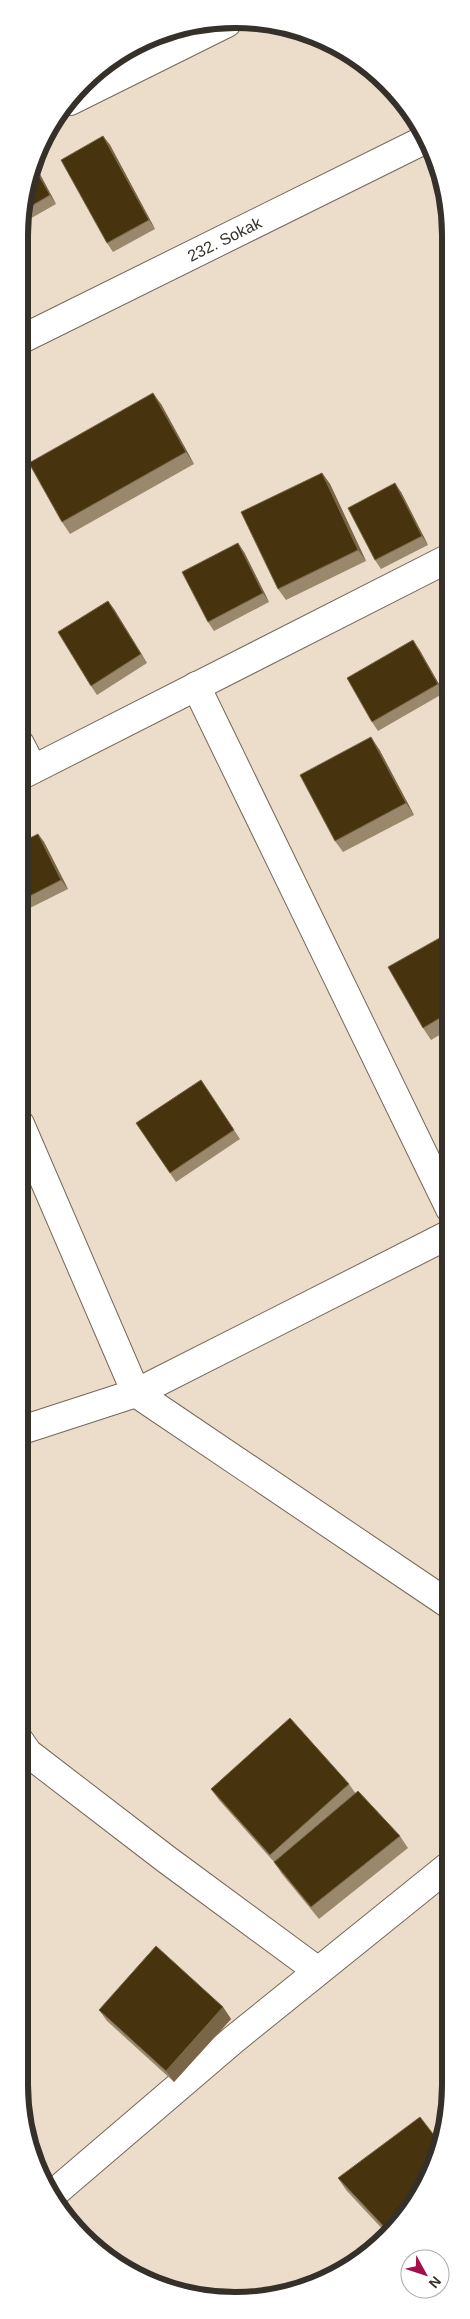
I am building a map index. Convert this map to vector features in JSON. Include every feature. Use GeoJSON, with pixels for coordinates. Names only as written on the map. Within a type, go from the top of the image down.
{"type":"FeatureCollection","features":[{"type":"Feature","properties":{"kind":"street"},"geometry":{"type":"LineString","coordinates":[[80,97],[216,28]]}},
{"type":"Feature","properties":{"kind":"street","name":"232. Sokak"},"geometry":{"type":"LineString","coordinates":[[28,336],[420,142]]}},
{"type":"Feature","properties":{"kind":"street"},"geometry":{"type":"LineString","coordinates":[[28,772],[442,561]]}},
{"type":"Feature","properties":{"kind":"street"},"geometry":{"type":"LineString","coordinates":[[196,686],[442,1193]]}},
{"type":"Feature","properties":{"kind":"street"},"geometry":{"type":"LineString","coordinates":[[28,1143],[136,1393],[442,1600]]}},
{"type":"Feature","properties":{"kind":"street"},"geometry":{"type":"LineString","coordinates":[[28,1428],[136,1393],[442,1238]]}},
{"type":"Feature","properties":{"kind":"street"},"geometry":{"type":"LineString","coordinates":[[28,1756],[318,1971]]}},
{"type":"Feature","properties":{"kind":"street"},"geometry":{"type":"LineString","coordinates":[[57,2191],[233,2040],[442,1871]]}},
{"type":"Feature","properties":{"kind":"building"},"geometry":{"type":"Polygon","coordinates":[[[103,136],[149,220],[107,243],[61,160],[103,136]]]}},
{"type":"Feature","properties":{"kind":"building"},"geometry":{"type":"Polygon","coordinates":[[[37,173],[50,195],[29,207],[37,173]]]}},
{"type":"Feature","properties":{"kind":"building"},"geometry":{"type":"Polygon","coordinates":[[[153,393],[186,452],[62,522],[29,463],[153,393]]]}},
{"type":"Feature","properties":{"kind":"building"},"geometry":{"type":"Polygon","coordinates":[[[322,473],[358,550],[278,589],[241,512],[322,473]]]}},
{"type":"Feature","properties":{"kind":"building"},"geometry":{"type":"Polygon","coordinates":[[[395,483],[422,536],[375,560],[348,508],[395,483]]]}},
{"type":"Feature","properties":{"kind":"building"},"geometry":{"type":"Polygon","coordinates":[[[238,543],[263,593],[208,622],[182,572],[238,543]]]}},
{"type":"Feature","properties":{"kind":"building"},"geometry":{"type":"Polygon","coordinates":[[[108,601],[141,654],[91,686],[58,632],[108,601]]]}},
{"type":"Feature","properties":{"kind":"building"},"geometry":{"type":"Polygon","coordinates":[[[413,640],[438,684],[372,722],[347,678],[413,640]]]}},
{"type":"Feature","properties":{"kind":"building"},"geometry":{"type":"Polygon","coordinates":[[[371,737],[406,803],[335,841],[300,775],[371,737]]]}},
{"type":"Feature","properties":{"kind":"building"},"geometry":{"type":"Polygon","coordinates":[[[38,834],[61,880],[28,897],[28,839],[38,834]]]}},
{"type":"Feature","properties":{"kind":"building"},"geometry":{"type":"Polygon","coordinates":[[[442,937],[442,1017],[423,1028],[388,967],[442,937]]]}},
{"type":"Feature","properties":{"kind":"building"},"geometry":{"type":"Polygon","coordinates":[[[201,1080],[234,1130],[170,1173],[136,1123],[201,1080]]]}},
{"type":"Feature","properties":{"kind":"building"},"geometry":{"type":"Polygon","coordinates":[[[290,1718],[349,1784],[270,1855],[211,1789],[290,1718]]]}},
{"type":"Feature","properties":{"kind":"building"},"geometry":{"type":"Polygon","coordinates":[[[358,1791],[400,1836],[311,1907],[274,1862],[358,1791]]]}},
{"type":"Feature","properties":{"kind":"building"},"geometry":{"type":"Polygon","coordinates":[[[156,1946],[223,2007],[166,2071],[99,2010],[156,1946]]]}},
{"type":"Feature","properties":{"kind":"building"},"geometry":{"type":"Polygon","coordinates":[[[420,2117],[435,2137],[427,2163],[415,2188],[385,2228],[338,2178],[420,2117]]]}}]}
